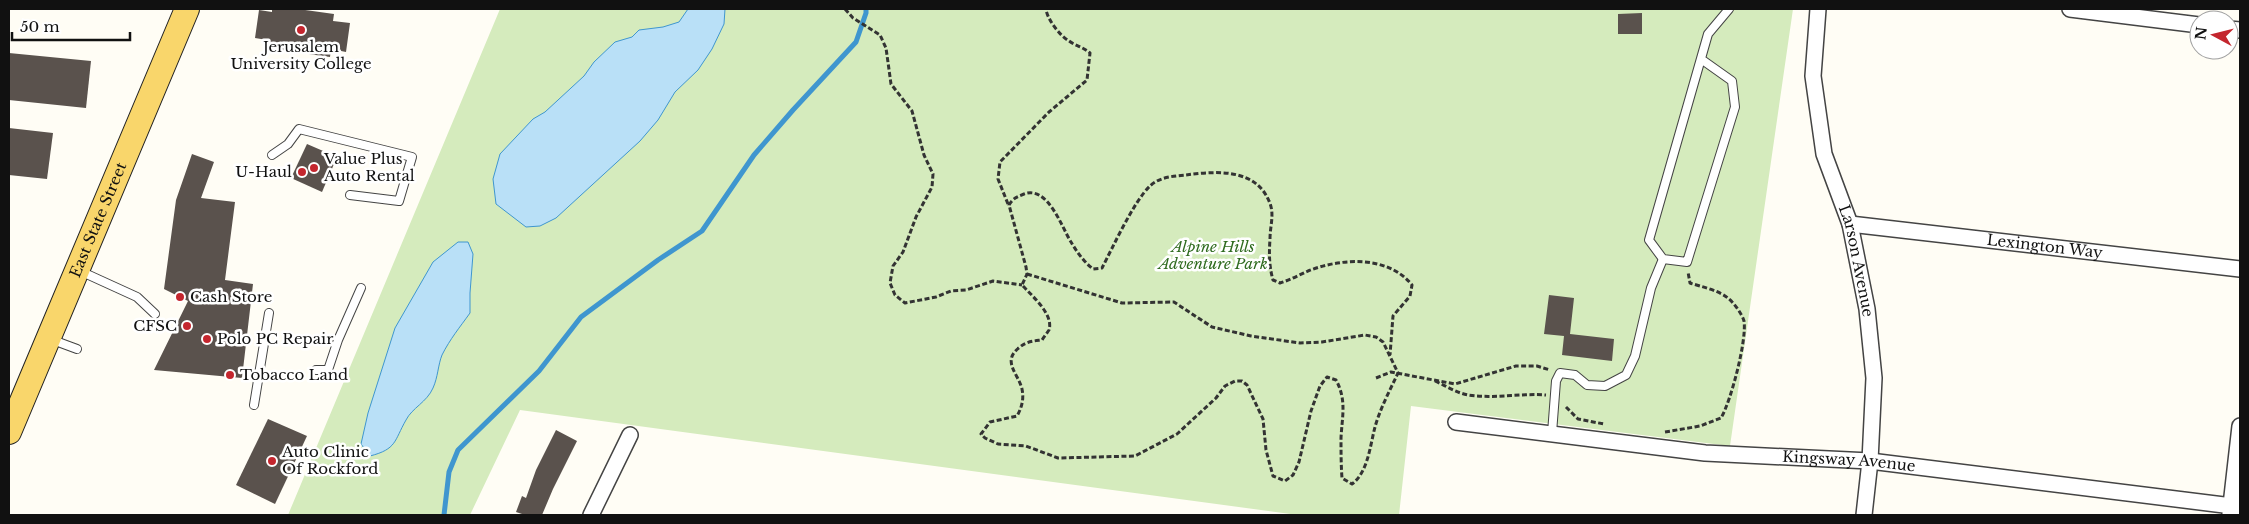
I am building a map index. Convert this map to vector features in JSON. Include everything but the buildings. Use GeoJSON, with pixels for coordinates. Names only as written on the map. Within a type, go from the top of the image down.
{"type":"FeatureCollection","features":[{"type":"Feature","properties":{"kind":"main road","name":"East State Street"},"geometry":{"type":"LineString","coordinates":[[9,432],[187,9]]}},
{"type":"Feature","properties":{"kind":"street","name":"Larson Avenue"},"geometry":{"type":"LineString","coordinates":[[1818,9],[1814,76],[1824,154],[1850,224],[1867,309],[1874,378],[1870,461],[1864,515]]}},
{"type":"Feature","properties":{"kind":"street"},"geometry":{"type":"LineString","coordinates":[[2070,9],[2189,24]]}},
{"type":"Feature","properties":{"kind":"street","name":"Lexington Way"},"geometry":{"type":"LineString","coordinates":[[1850,224],[2240,269]]}},
{"type":"Feature","properties":{"kind":"street","name":"Kingsway Avenue"},"geometry":{"type":"LineString","coordinates":[[1456,422],[1706,453],[1870,461],[2234,509]]}},
{"type":"Feature","properties":{"kind":"street"},"geometry":{"type":"LineString","coordinates":[[2234,509],[2240,426]]}},
{"type":"Feature","properties":{"kind":"street"},"geometry":{"type":"LineString","coordinates":[[591,515],[630,435]]}},
{"type":"Feature","properties":{"kind":"lane"},"geometry":{"type":"LineString","coordinates":[[1701,59],[1732,81],[1735,107],[1687,262],[1663,259],[1649,240],[1708,34],[1728,9]]}},
{"type":"Feature","properties":{"kind":"lane"},"geometry":{"type":"LineString","coordinates":[[272,155],[288,144],[299,129],[412,156],[399,201],[350,195]]}},
{"type":"Feature","properties":{"kind":"lane"},"geometry":{"type":"LineString","coordinates":[[1552,433],[1556,381],[1560,373],[1575,375],[1587,385],[1605,386],[1626,376],[1635,356],[1651,288],[1663,259]]}},
{"type":"Feature","properties":{"kind":"lane"},"geometry":{"type":"LineString","coordinates":[[77,270],[138,297],[155,314]]}},
{"type":"Feature","properties":{"kind":"lane"},"geometry":{"type":"LineString","coordinates":[[316,370],[328,370],[338,340],[360,288]]}},
{"type":"Feature","properties":{"kind":"lane"},"geometry":{"type":"LineString","coordinates":[[254,405],[269,313]]}},
{"type":"Feature","properties":{"kind":"lane"},"geometry":{"type":"LineString","coordinates":[[48,338],[77,349]]}},
{"type":"Feature","properties":{"kind":"path"},"geometry":{"type":"LineString","coordinates":[[845,9],[853,18],[872,28],[880,35],[886,48],[891,84],[912,111],[924,155],[933,174],[932,187],[916,217],[903,252],[893,266],[890,283],[895,295],[905,303],[936,297],[951,291],[966,290],[993,281],[1022,285],[1045,312],[1049,322],[1049,328],[1042,340],[1024,344],[1013,352],[1011,357],[1017,380],[1022,388],[1022,406],[1017,416],[990,422],[981,434],[985,438],[998,444],[1026,446],[1058,458],[1135,456],[1176,434],[1216,398],[1224,386],[1242,381],[1247,385],[1263,418],[1266,450],[1273,476],[1285,481],[1293,475],[1299,462],[1311,411],[1320,386],[1327,377],[1336,380],[1341,388],[1344,403],[1341,439],[1342,478],[1352,484],[1358,480],[1372,446],[1375,426],[1398,373],[1383,342],[1376,337],[1365,335],[1322,342],[1300,343],[1251,336],[1212,327],[1174,302],[1122,303],[1027,274]]}},
{"type":"Feature","properties":{"kind":"path"},"geometry":{"type":"LineString","coordinates":[[1022,285],[1027,274],[1009,205],[998,179],[1000,162],[1049,112],[1087,80],[1090,53],[1082,46],[1068,41],[1047,15],[1046,9]]}},
{"type":"Feature","properties":{"kind":"path"},"geometry":{"type":"LineString","coordinates":[[1009,205],[1013,198],[1028,193],[1040,196],[1052,207],[1071,242],[1093,269],[1102,268],[1126,223],[1151,185],[1166,177],[1215,171],[1238,175],[1252,180],[1262,189],[1272,210],[1269,256],[1273,280],[1280,283],[1309,271],[1354,261],[1393,269],[1412,285],[1410,296],[1393,316],[1390,355]]}},
{"type":"Feature","properties":{"kind":"path"},"geometry":{"type":"LineString","coordinates":[[1376,378],[1391,372],[1455,384],[1516,366],[1537,366],[1560,373]]}},
{"type":"Feature","properties":{"kind":"green space","name":"Alpine Hills Adventure Park"},"geometry":{"type":"Polygon","coordinates":[[[500,9],[1793,9],[1730,446],[1411,406],[1399,515],[1298,515],[520,410],[470,515],[288,515],[500,9]]]}},
{"type":"Feature","properties":{"kind":"water"},"geometry":{"type":"Polygon","coordinates":[[[688,9],[725,9],[724,24],[712,49],[698,70],[675,92],[658,120],[640,141],[556,218],[540,226],[526,227],[496,204],[493,179],[500,154],[533,119],[545,112],[584,76],[594,62],[615,42],[632,37],[639,30],[663,27],[679,22],[688,9]]]}},
{"type":"Feature","properties":{"kind":"water"},"geometry":{"type":"Polygon","coordinates":[[[458,242],[468,242],[473,254],[470,313],[442,355],[435,384],[430,393],[409,416],[394,443],[385,450],[370,456],[361,444],[368,413],[395,328],[433,262],[458,242]]]}},
{"type":"Feature","properties":{"kind":"waterway"},"geometry":{"type":"LineString","coordinates":[[444,515],[449,472],[458,450],[539,371],[581,317],[658,260],[702,231],[754,155],[856,42],[866,9]]}},
{"type":"Feature","properties":{"kind":"place","name":"Jerusalem University College"},"geometry":{"type":"Point","coordinates":[301,30]}},
{"type":"Feature","properties":{"kind":"place","name":"Value Plus Auto Rental"},"geometry":{"type":"Point","coordinates":[314,168]}},
{"type":"Feature","properties":{"kind":"place","name":"U-Haul"},"geometry":{"type":"Point","coordinates":[302,172]}},
{"type":"Feature","properties":{"kind":"place","name":"Cash Store"},"geometry":{"type":"Point","coordinates":[180,297]}},
{"type":"Feature","properties":{"kind":"place","name":"CFSC"},"geometry":{"type":"Point","coordinates":[187,326]}},
{"type":"Feature","properties":{"kind":"place","name":"Polo PC Repair"},"geometry":{"type":"Point","coordinates":[207,339]}},
{"type":"Feature","properties":{"kind":"place","name":"Tobacco Land"},"geometry":{"type":"Point","coordinates":[230,375]}},
{"type":"Feature","properties":{"kind":"place","name":"Auto Clinic Of Rockford"},"geometry":{"type":"Point","coordinates":[272,461]}}]}
